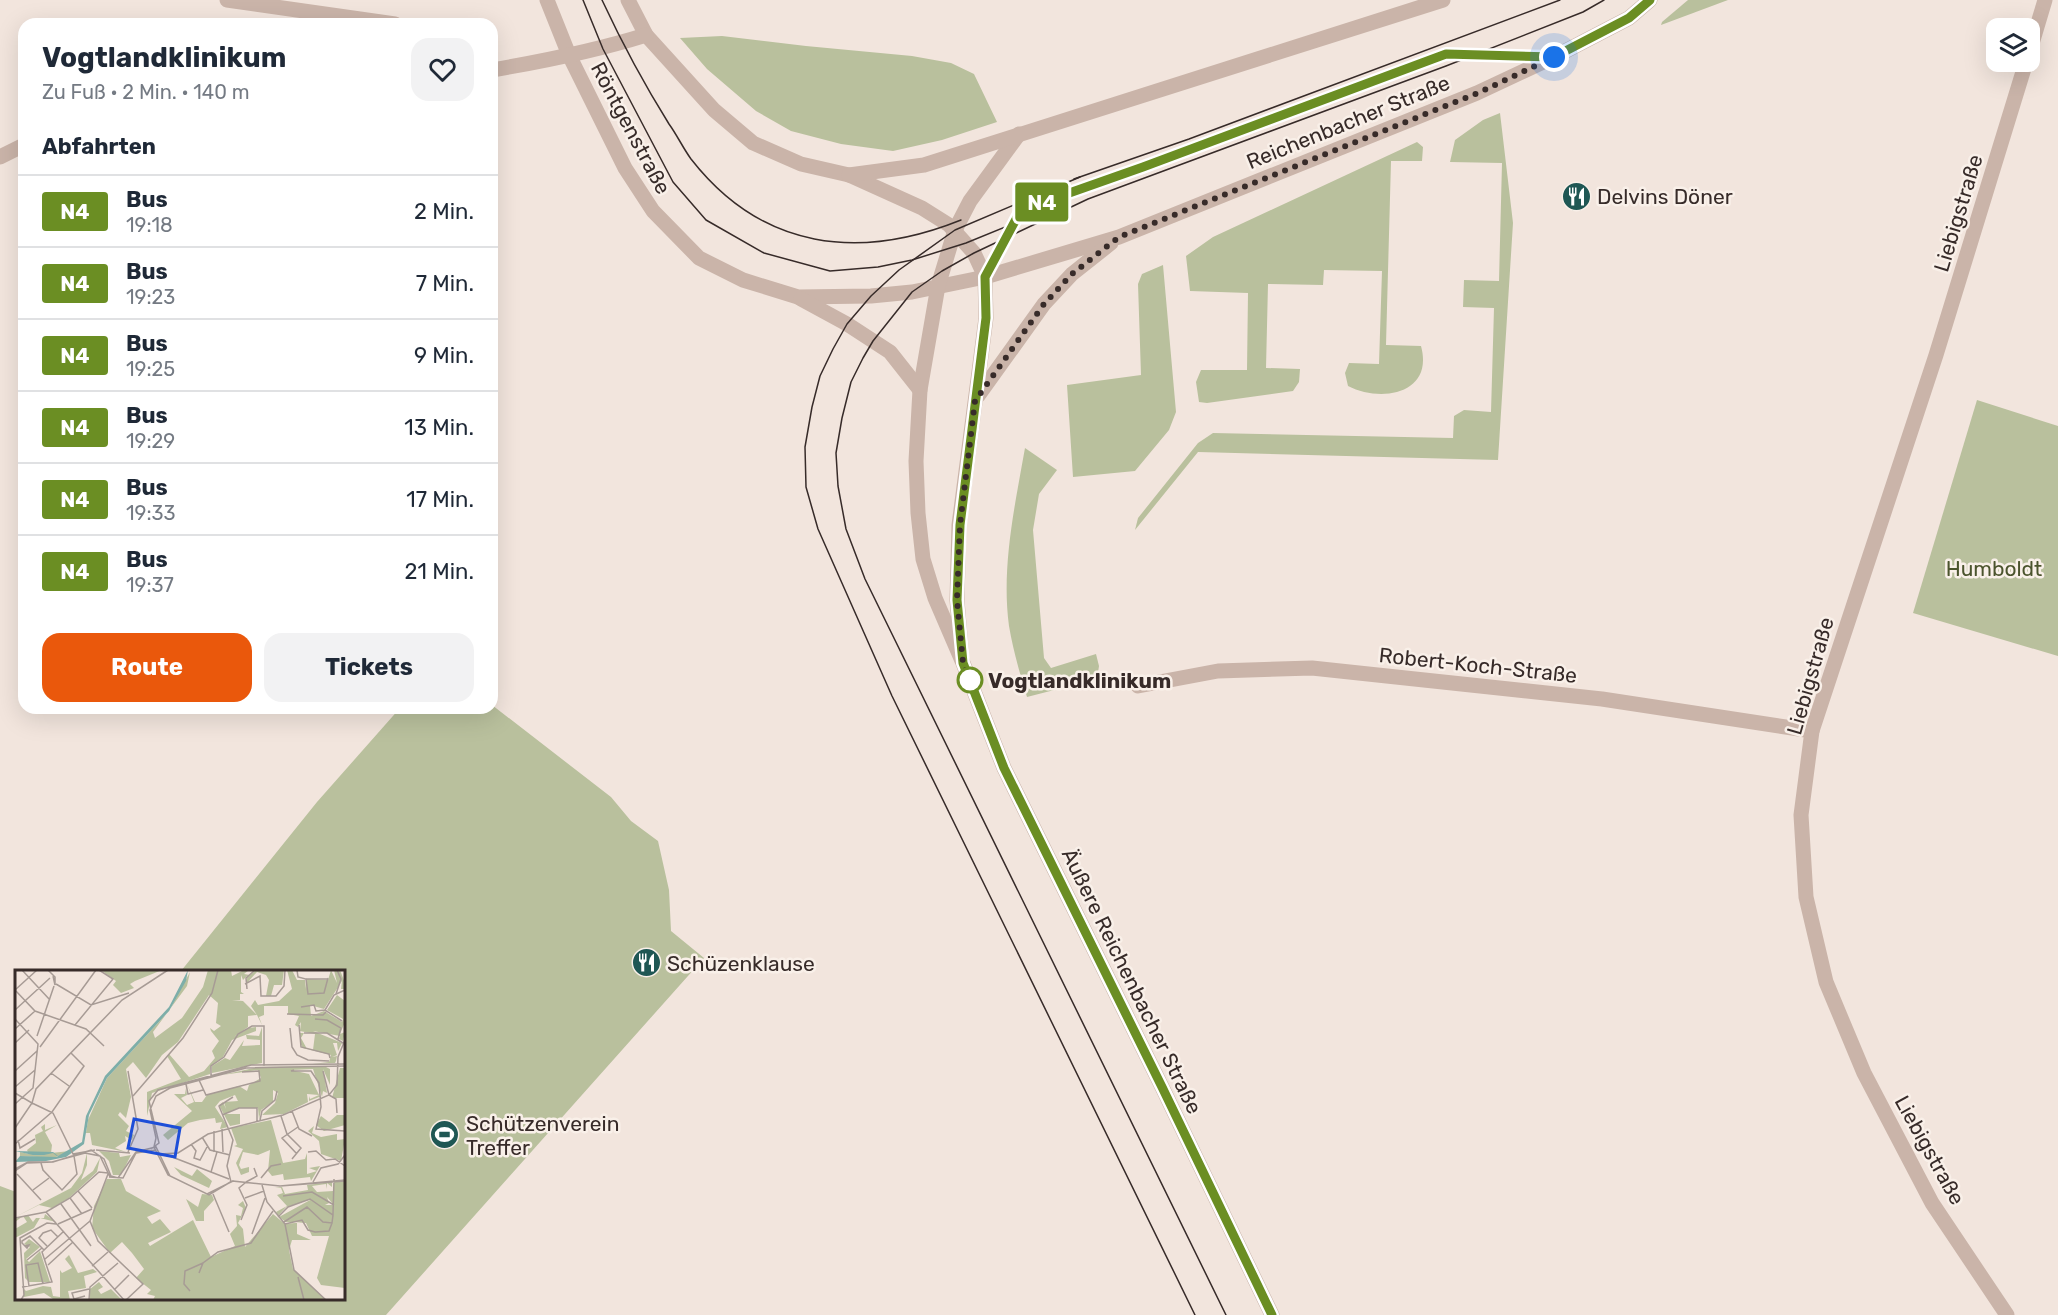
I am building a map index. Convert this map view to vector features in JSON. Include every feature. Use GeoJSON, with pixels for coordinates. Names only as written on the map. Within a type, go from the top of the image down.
{"type":"FeatureCollection","features":[{"type":"Feature","properties":{"kind":"street"},"geometry":{"type":"LineString","coordinates":[[227,0],[353,18]]}},
{"type":"Feature","properties":{"kind":"street","name":"Röntgenstraße"},"geometry":{"type":"LineString","coordinates":[[547,0],[569,55],[625,168],[653,211],[671,232],[699,258],[743,280],[798,297],[871,296],[912,292],[985,277],[1119,237]]}},
{"type":"Feature","properties":{"kind":"street"},"geometry":{"type":"LineString","coordinates":[[628,0],[646,36],[714,110],[753,143],[801,164],[849,175],[922,208],[955,230]]}},
{"type":"Feature","properties":{"kind":"street"},"geometry":{"type":"LineString","coordinates":[[849,175],[924,165],[1443,0]]}},
{"type":"Feature","properties":{"kind":"street","name":"Reichenbacher Straße"},"geometry":{"type":"LineString","coordinates":[[1119,237],[1478,93],[1629,18],[1650,0]]}},
{"type":"Feature","properties":{"kind":"street"},"geometry":{"type":"LineString","coordinates":[[2040,18],[2045,0]]}},
{"type":"Feature","properties":{"kind":"street"},"geometry":{"type":"LineString","coordinates":[[498,69],[603,49],[646,36]]}},
{"type":"Feature","properties":{"kind":"street","name":"Liebigstraße"},"geometry":{"type":"LineString","coordinates":[[2007,1315],[1932,1203],[1864,1073],[1826,982],[1806,897],[1801,815],[1812,731],[1936,355],[2023,72]]}},
{"type":"Feature","properties":{"kind":"street","name":"Äußere Reichenbacher Straße"},"geometry":{"type":"LineString","coordinates":[[1019,134],[970,201],[955,230],[938,286],[920,390],[916,471],[923,559],[935,598],[1004,768],[1272,1315]]}},
{"type":"Feature","properties":{"kind":"street"},"geometry":{"type":"LineString","coordinates":[[0,157],[18,148]]}},
{"type":"Feature","properties":{"kind":"street","name":"Äußere Reichenbacher Straße"},"geometry":{"type":"LineString","coordinates":[[955,230],[974,253],[985,277],[986,318],[960,525],[957,600],[963,663]]}},
{"type":"Feature","properties":{"kind":"street"},"geometry":{"type":"LineString","coordinates":[[975,401],[1044,304],[1072,274],[1119,237]]}},
{"type":"Feature","properties":{"kind":"street"},"geometry":{"type":"LineString","coordinates":[[798,297],[848,324],[890,352],[920,390]]}},
{"type":"Feature","properties":{"kind":"street","name":"Robert-Koch-Straße"},"geometry":{"type":"LineString","coordinates":[[1138,686],[1218,671],[1312,668],[1602,699],[1812,731]]}},
{"type":"Feature","properties":{"kind":"green space"},"geometry":{"type":"Polygon","coordinates":[[[1688,0],[1728,0],[1661,25],[1688,0]]]}},
{"type":"Feature","properties":{"kind":"green space"},"geometry":{"type":"Polygon","coordinates":[[[722,36],[912,56],[951,63],[974,74],[997,122],[942,140],[893,151],[841,144],[791,131],[756,111],[707,69],[680,38],[722,36]]]}},
{"type":"Feature","properties":{"kind":"green space"},"geometry":{"type":"Polygon","coordinates":[[[1500,113],[1513,223],[1498,460],[1198,452],[1135,530],[1138,518],[1198,443],[1213,433],[1453,438],[1454,416],[1464,410],[1491,412],[1494,308],[1463,307],[1464,280],[1499,281],[1502,163],[1450,162],[1455,140],[1483,120],[1500,113]]]}},
{"type":"Feature","properties":{"kind":"green space"},"geometry":{"type":"Polygon","coordinates":[[[1417,142],[1423,147],[1422,161],[1391,161],[1386,345],[1421,346],[1423,362],[1420,375],[1402,390],[1389,393],[1375,394],[1348,386],[1345,373],[1349,363],[1379,364],[1382,271],[1324,270],[1323,285],[1268,284],[1266,368],[1300,369],[1299,382],[1293,391],[1207,403],[1199,402],[1196,382],[1201,370],[1247,370],[1248,293],[1190,291],[1186,256],[1213,237],[1417,142]]]}},
{"type":"Feature","properties":{"kind":"green space"},"geometry":{"type":"Polygon","coordinates":[[[1163,265],[1176,412],[1169,430],[1135,471],[1073,477],[1067,385],[1141,375],[1138,284],[1142,274],[1163,265]]]}},
{"type":"Feature","properties":{"kind":"green space","name":"Humboldt"},"geometry":{"type":"Polygon","coordinates":[[[1977,400],[2058,426],[2058,656],[1913,613],[1977,400]]]}},
{"type":"Feature","properties":{"kind":"green space"},"geometry":{"type":"Polygon","coordinates":[[[1025,448],[1057,470],[1039,494],[1033,530],[1044,658],[1051,668],[1096,654],[1099,666],[1097,679],[1027,697],[1009,626],[1007,604],[1010,536],[1025,448]]]}},
{"type":"Feature","properties":{"kind":"green space","name":"Schützenverein Treffer"},"geometry":{"type":"Polygon","coordinates":[[[498,710],[611,797],[631,821],[658,841],[669,890],[671,931],[704,958],[386,1315],[0,1315],[0,1186],[15,1192],[15,1300],[345,1300],[345,970],[182,970],[317,802],[395,714],[498,714],[498,710]]]}},
{"type":"Feature","properties":{"kind":"tram line"},"geometry":{"type":"LineString","coordinates":[[583,0],[603,49],[673,182],[706,220],[764,253],[830,271],[878,267],[912,260],[966,243],[1037,214]]}},
{"type":"Feature","properties":{"kind":"tram line"},"geometry":{"type":"LineString","coordinates":[[602,0],[642,79],[688,155],[719,189],[749,213],[781,229],[814,239],[849,243],[886,241],[923,233],[961,220]]}},
{"type":"Feature","properties":{"kind":"tram line"},"geometry":{"type":"LineString","coordinates":[[1074,179],[1189,139],[1560,0]]}},
{"type":"Feature","properties":{"kind":"tram line"},"geometry":{"type":"LineString","coordinates":[[1226,1315],[865,579],[846,529],[838,486],[836,453],[851,382],[873,341],[912,292],[942,271],[974,253],[1088,199],[1446,66],[1583,12],[1604,0]]}},
{"type":"Feature","properties":{"kind":"tram line"},"geometry":{"type":"LineString","coordinates":[[1080,177],[955,230],[899,270],[871,296],[847,324],[820,376],[805,447],[806,487],[818,529],[892,696],[1195,1315]]}},
{"type":"Feature","properties":{"kind":"bus line","name":"N4"},"geometry":{"type":"LineString","coordinates":[[1272,1315],[1004,768],[963,663],[957,600],[960,525],[986,318],[985,277],[1021,210],[1446,54],[1554,57],[1629,18],[1650,0]]}},
{"type":"Feature","properties":{"kind":"place","name":"Delvins Döner"},"geometry":{"type":"Point","coordinates":[1576,196]}},
{"type":"Feature","properties":{"kind":"place","name":"Vogtlandklinikum"},"geometry":{"type":"Point","coordinates":[970,680]}},
{"type":"Feature","properties":{"kind":"place","name":"Schüzenklause"},"geometry":{"type":"Point","coordinates":[646,963]}},
{"type":"Feature","properties":{"kind":"place","name":"Schützenverein Treffer"},"geometry":{"type":"Point","coordinates":[445,1135]}},
{"type":"Feature","properties":{"kind":"route"},"geometry":{"type":"LineString","coordinates":[[970,680],[963,663],[957,600],[960,525],[975,401],[1044,304],[1072,274],[1119,237],[1478,93],[1554,57]]}}]}
